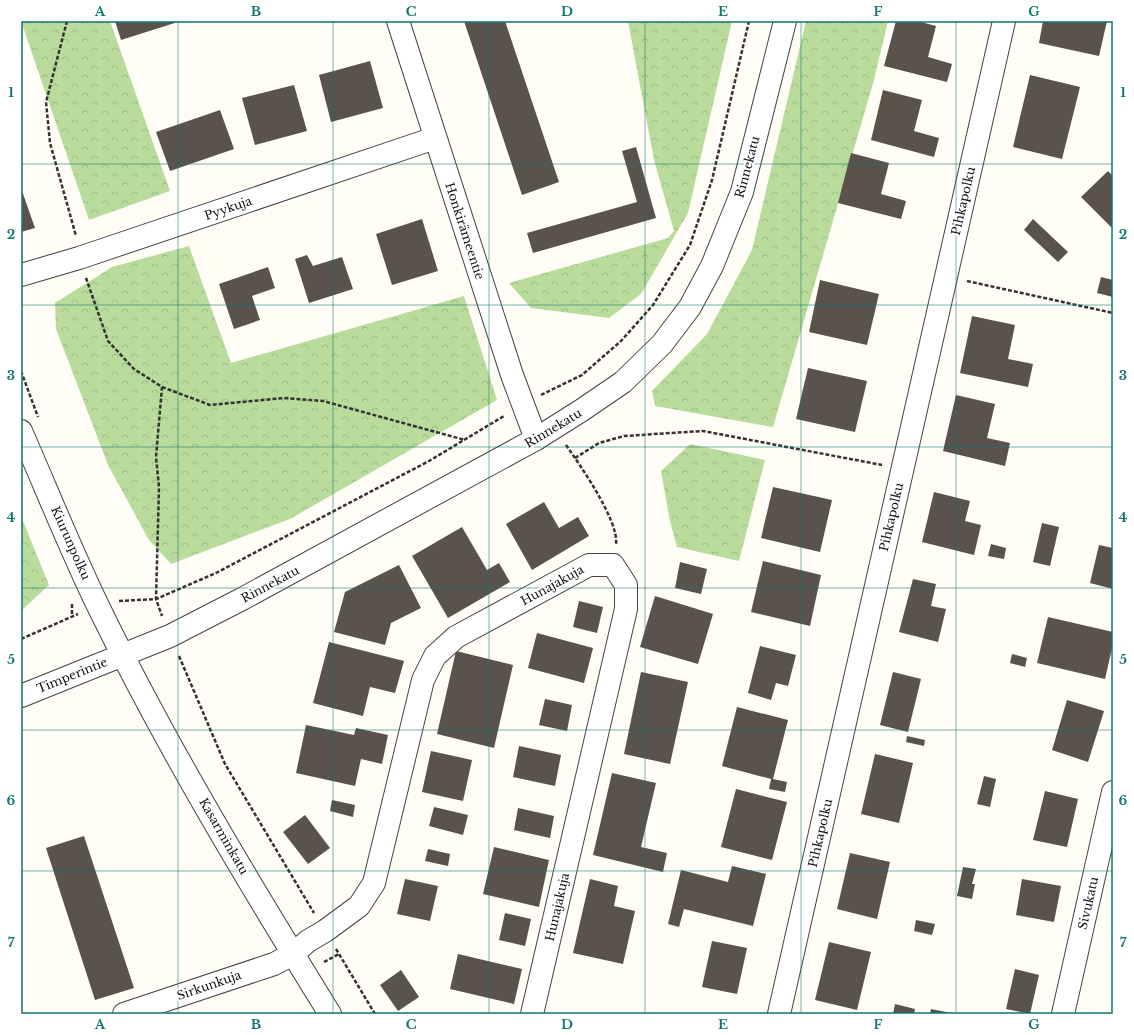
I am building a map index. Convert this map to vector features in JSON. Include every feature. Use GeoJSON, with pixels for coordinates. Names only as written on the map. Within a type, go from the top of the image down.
{"type":"FeatureCollection","features":[{"type":"Feature","properties":{"kind":"street","name":"Honkirämeentie"},"geometry":{"type":"LineString","coordinates":[[398,21],[523,405],[536,439]]}},
{"type":"Feature","properties":{"kind":"street","name":"Rinnekatu"},"geometry":{"type":"LineString","coordinates":[[123,655],[170,636],[242,599],[536,439],[623,382],[662,344],[690,306],[712,266],[742,192],[785,21]]}},
{"type":"Feature","properties":{"kind":"street","name":"Pihkapolku"},"geometry":{"type":"LineString","coordinates":[[779,1014],[1004,21]]}},
{"type":"Feature","properties":{"kind":"street","name":"Pyykuja"},"geometry":{"type":"LineString","coordinates":[[21,274],[79,258],[435,138]]}},
{"type":"Feature","properties":{"kind":"street","name":"Kiurunpolku"},"geometry":{"type":"LineString","coordinates":[[21,431],[99,608],[123,655]]}},
{"type":"Feature","properties":{"kind":"street","name":"Hunajakuja"},"geometry":{"type":"LineString","coordinates":[[293,954],[308,941],[325,932],[359,906],[374,883],[423,680],[435,656],[456,638],[589,565],[613,565],[626,585],[626,609],[532,1014]]}},
{"type":"Feature","properties":{"kind":"street","name":"Timperintie"},"geometry":{"type":"LineString","coordinates":[[21,696],[123,655]]}},
{"type":"Feature","properties":{"kind":"street","name":"Kasarminkatu"},"geometry":{"type":"LineString","coordinates":[[123,655],[195,787],[330,1014]]}},
{"type":"Feature","properties":{"kind":"street","name":"Sivukatu"},"geometry":{"type":"LineString","coordinates":[[1063,1014],[1113,792]]}},
{"type":"Feature","properties":{"kind":"street","name":"Sirkunkuja"},"geometry":{"type":"LineString","coordinates":[[124,1014],[274,964],[293,954]]}},
{"type":"Feature","properties":{"kind":"path"},"geometry":{"type":"LineString","coordinates":[[67,21],[46,102],[50,143],[75,230],[79,258],[108,341],[134,369],[162,387],[210,405],[284,398],[323,400],[465,440]]}},
{"type":"Feature","properties":{"kind":"path"},"geometry":{"type":"LineString","coordinates":[[21,639],[79,614],[120,600],[156,599],[216,573],[429,461],[523,405],[582,375],[621,342],[653,305],[690,246],[712,180],[749,21]]}},
{"type":"Feature","properties":{"kind":"path"},"geometry":{"type":"LineString","coordinates":[[945,277],[1113,313]]}},
{"type":"Feature","properties":{"kind":"path"},"geometry":{"type":"LineString","coordinates":[[162,387],[156,458],[159,487],[156,599],[170,636],[225,764],[375,1014]]}},
{"type":"Feature","properties":{"kind":"path"},"geometry":{"type":"LineString","coordinates":[[555,426],[604,506],[617,538],[613,565]]}},
{"type":"Feature","properties":{"kind":"path"},"geometry":{"type":"LineString","coordinates":[[575,458],[599,443],[624,436],[703,431],[902,469]]}},
{"type":"Feature","properties":{"kind":"green space"},"geometry":{"type":"Polygon","coordinates":[[[21,21],[110,21],[170,191],[89,220],[21,21]]]}},
{"type":"Feature","properties":{"kind":"green space"},"geometry":{"type":"Polygon","coordinates":[[[628,21],[732,21],[688,213],[641,294],[609,318],[531,308],[509,283],[668,238],[674,231],[654,160],[628,21]]]}},
{"type":"Feature","properties":{"kind":"green space"},"geometry":{"type":"Polygon","coordinates":[[[806,21],[888,21],[874,80],[773,427],[655,406],[652,391],[707,334],[752,250],[806,21]]]}},
{"type":"Feature","properties":{"kind":"green space"},"geometry":{"type":"Polygon","coordinates":[[[189,246],[231,363],[464,296],[497,400],[290,519],[171,564],[149,540],[108,465],[56,329],[55,303],[112,267],[189,246]]]}},
{"type":"Feature","properties":{"kind":"green space"},"geometry":{"type":"Polygon","coordinates":[[[690,444],[765,460],[739,561],[677,547],[670,521],[661,471],[690,444]]]}},
{"type":"Feature","properties":{"kind":"green space"},"geometry":{"type":"Polygon","coordinates":[[[21,516],[49,585],[21,611],[21,516]]]}},
{"type":"Feature","properties":{"kind":"building"},"geometry":{"type":"Polygon","coordinates":[[[115,21],[181,21],[121,40],[115,21]]]}},
{"type":"Feature","properties":{"kind":"building"},"geometry":{"type":"Polygon","coordinates":[[[464,21],[505,21],[559,182],[522,195],[464,21]]]}},
{"type":"Feature","properties":{"kind":"building"},"geometry":{"type":"Polygon","coordinates":[[[896,21],[917,21],[936,26],[928,57],[952,64],[947,82],[884,66],[896,21]]]}},
{"type":"Feature","properties":{"kind":"building"},"geometry":{"type":"Polygon","coordinates":[[[1043,21],[1107,21],[1099,56],[1039,43],[1043,21]]]}},
{"type":"Feature","properties":{"kind":"building"},"geometry":{"type":"Polygon","coordinates":[[[370,61],[383,108],[331,122],[319,75],[370,61]]]}},
{"type":"Feature","properties":{"kind":"building"},"geometry":{"type":"Polygon","coordinates":[[[1030,75],[1080,87],[1062,159],[1013,147],[1030,75]]]}},
{"type":"Feature","properties":{"kind":"building"},"geometry":{"type":"Polygon","coordinates":[[[294,85],[307,131],[255,145],[242,98],[294,85]]]}},
{"type":"Feature","properties":{"kind":"building"},"geometry":{"type":"Polygon","coordinates":[[[883,90],[922,100],[914,131],[939,138],[934,157],[871,140],[883,90]]]}},
{"type":"Feature","properties":{"kind":"building"},"geometry":{"type":"Polygon","coordinates":[[[220,110],[234,149],[170,171],[156,132],[220,110]]]}},
{"type":"Feature","properties":{"kind":"building"},"geometry":{"type":"Polygon","coordinates":[[[636,147],[656,218],[533,253],[527,233],[637,202],[622,151],[636,147]]]}},
{"type":"Feature","properties":{"kind":"building"},"geometry":{"type":"Polygon","coordinates":[[[851,153],[889,163],[881,194],[906,201],[901,219],[838,203],[851,153]]]}},
{"type":"Feature","properties":{"kind":"building"},"geometry":{"type":"Polygon","coordinates":[[[1108,171],[1113,176],[1113,229],[1081,197],[1108,171]]]}},
{"type":"Feature","properties":{"kind":"building"},"geometry":{"type":"Polygon","coordinates":[[[21,188],[35,228],[21,232],[21,188]]]}},
{"type":"Feature","properties":{"kind":"building"},"geometry":{"type":"Polygon","coordinates":[[[422,219],[438,271],[392,285],[376,234],[422,219]]]}},
{"type":"Feature","properties":{"kind":"building"},"geometry":{"type":"Polygon","coordinates":[[[1033,219],[1068,252],[1058,262],[1024,230],[1033,219]]]}},
{"type":"Feature","properties":{"kind":"building"},"geometry":{"type":"Polygon","coordinates":[[[307,255],[313,266],[342,257],[353,289],[309,303],[295,259],[307,255]]]}},
{"type":"Feature","properties":{"kind":"building"},"geometry":{"type":"Polygon","coordinates":[[[268,267],[275,288],[252,296],[260,320],[234,329],[219,284],[268,267]]]}},
{"type":"Feature","properties":{"kind":"building"},"geometry":{"type":"Polygon","coordinates":[[[1101,277],[1113,280],[1113,297],[1097,293],[1101,277]]]}},
{"type":"Feature","properties":{"kind":"building"},"geometry":{"type":"Polygon","coordinates":[[[820,280],[879,294],[867,345],[809,332],[820,280]]]}},
{"type":"Feature","properties":{"kind":"building"},"geometry":{"type":"Polygon","coordinates":[[[972,316],[1015,325],[1008,359],[1033,364],[1028,387],[960,373],[972,316]]]}},
{"type":"Feature","properties":{"kind":"building"},"geometry":{"type":"Polygon","coordinates":[[[808,368],[867,381],[855,432],[796,419],[808,368]]]}},
{"type":"Feature","properties":{"kind":"building"},"geometry":{"type":"Polygon","coordinates":[[[956,395],[995,404],[987,438],[1010,443],[1005,466],[943,451],[956,395]]]}},
{"type":"Feature","properties":{"kind":"building"},"geometry":{"type":"Polygon","coordinates":[[[773,487],[832,500],[820,552],[761,538],[773,487]]]}},
{"type":"Feature","properties":{"kind":"building"},"geometry":{"type":"Polygon","coordinates":[[[934,492],[970,501],[965,521],[981,525],[974,555],[922,542],[934,492]]]}},
{"type":"Feature","properties":{"kind":"building"},"geometry":{"type":"Polygon","coordinates":[[[544,502],[559,528],[578,517],[589,536],[532,570],[506,524],[544,502]]]}},
{"type":"Feature","properties":{"kind":"building"},"geometry":{"type":"Polygon","coordinates":[[[1042,523],[1059,527],[1050,566],[1033,562],[1042,523]]]}},
{"type":"Feature","properties":{"kind":"building"},"geometry":{"type":"Polygon","coordinates":[[[462,527],[487,570],[499,563],[510,582],[448,618],[412,556],[462,527]]]}},
{"type":"Feature","properties":{"kind":"building"},"geometry":{"type":"Polygon","coordinates":[[[991,544],[1006,548],[1004,559],[988,556],[991,544]]]}},
{"type":"Feature","properties":{"kind":"building"},"geometry":{"type":"Polygon","coordinates":[[[1099,545],[1113,548],[1113,589],[1090,583],[1099,545]]]}},
{"type":"Feature","properties":{"kind":"building"},"geometry":{"type":"Polygon","coordinates":[[[763,561],[821,575],[810,626],[751,612],[763,561]]]}},
{"type":"Feature","properties":{"kind":"building"},"geometry":{"type":"Polygon","coordinates":[[[680,562],[707,569],[701,594],[675,588],[680,562]]]}},
{"type":"Feature","properties":{"kind":"building"},"geometry":{"type":"Polygon","coordinates":[[[399,565],[421,608],[391,623],[385,645],[334,632],[345,592],[399,565]]]}},
{"type":"Feature","properties":{"kind":"building"},"geometry":{"type":"Polygon","coordinates":[[[913,579],[936,584],[931,606],[946,609],[938,642],[899,632],[913,579]]]}},
{"type":"Feature","properties":{"kind":"building"},"geometry":{"type":"Polygon","coordinates":[[[655,596],[713,614],[698,664],[640,647],[655,596]]]}},
{"type":"Feature","properties":{"kind":"building"},"geometry":{"type":"Polygon","coordinates":[[[579,601],[603,607],[597,633],[573,627],[579,601]]]}},
{"type":"Feature","properties":{"kind":"building"},"geometry":{"type":"Polygon","coordinates":[[[1048,617],[1113,632],[1113,644],[1105,679],[1037,663],[1048,617]]]}},
{"type":"Feature","properties":{"kind":"building"},"geometry":{"type":"Polygon","coordinates":[[[537,633],[593,648],[584,683],[528,668],[537,633]]]}},
{"type":"Feature","properties":{"kind":"building"},"geometry":{"type":"Polygon","coordinates":[[[329,642],[404,661],[395,693],[370,687],[363,716],[313,703],[329,642]]]}},
{"type":"Feature","properties":{"kind":"building"},"geometry":{"type":"Polygon","coordinates":[[[760,646],[796,655],[788,686],[776,683],[771,700],[748,693],[760,646]]]}},
{"type":"Feature","properties":{"kind":"building"},"geometry":{"type":"Polygon","coordinates":[[[456,651],[513,665],[494,748],[437,734],[456,651]]]}},
{"type":"Feature","properties":{"kind":"building"},"geometry":{"type":"Polygon","coordinates":[[[1012,654],[1027,658],[1025,667],[1010,663],[1012,654]]]}},
{"type":"Feature","properties":{"kind":"building"},"geometry":{"type":"Polygon","coordinates":[[[641,672],[688,682],[670,764],[624,754],[641,672]]]}},
{"type":"Feature","properties":{"kind":"building"},"geometry":{"type":"Polygon","coordinates":[[[893,672],[921,679],[908,732],[880,725],[893,672]]]}},
{"type":"Feature","properties":{"kind":"building"},"geometry":{"type":"Polygon","coordinates":[[[545,699],[572,705],[567,731],[539,725],[545,699]]]}},
{"type":"Feature","properties":{"kind":"building"},"geometry":{"type":"Polygon","coordinates":[[[1067,700],[1104,711],[1088,762],[1052,750],[1067,700]]]}},
{"type":"Feature","properties":{"kind":"building"},"geometry":{"type":"Polygon","coordinates":[[[737,707],[788,720],[773,779],[787,782],[785,792],[769,789],[771,779],[722,766],[737,707]]]}},
{"type":"Feature","properties":{"kind":"building"},"geometry":{"type":"Polygon","coordinates":[[[306,725],[354,735],[356,728],[388,735],[382,764],[361,759],[355,786],[296,773],[306,725]]]}},
{"type":"Feature","properties":{"kind":"building"},"geometry":{"type":"Polygon","coordinates":[[[907,736],[925,740],[924,746],[906,742],[907,736]]]}},
{"type":"Feature","properties":{"kind":"building"},"geometry":{"type":"Polygon","coordinates":[[[519,746],[561,755],[555,786],[513,777],[519,746]]]}},
{"type":"Feature","properties":{"kind":"building"},"geometry":{"type":"Polygon","coordinates":[[[431,751],[472,760],[463,801],[422,792],[431,751]]]}},
{"type":"Feature","properties":{"kind":"building"},"geometry":{"type":"Polygon","coordinates":[[[875,754],[913,763],[899,823],[861,814],[875,754]]]}},
{"type":"Feature","properties":{"kind":"building"},"geometry":{"type":"Polygon","coordinates":[[[612,773],[656,783],[641,847],[667,853],[663,872],[593,855],[612,773]]]}},
{"type":"Feature","properties":{"kind":"building"},"geometry":{"type":"Polygon","coordinates":[[[984,776],[996,779],[990,807],[977,804],[984,776]]]}},
{"type":"Feature","properties":{"kind":"building"},"geometry":{"type":"Polygon","coordinates":[[[736,789],[787,802],[772,860],[721,847],[736,789]]]}},
{"type":"Feature","properties":{"kind":"building"},"geometry":{"type":"Polygon","coordinates":[[[1045,791],[1078,799],[1067,847],[1033,840],[1045,791]]]}},
{"type":"Feature","properties":{"kind":"building"},"geometry":{"type":"Polygon","coordinates":[[[332,800],[355,805],[353,817],[330,811],[332,800]]]}},
{"type":"Feature","properties":{"kind":"building"},"geometry":{"type":"Polygon","coordinates":[[[434,807],[468,815],[463,835],[429,826],[434,807]]]}},
{"type":"Feature","properties":{"kind":"building"},"geometry":{"type":"Polygon","coordinates":[[[518,808],[554,816],[550,838],[514,830],[518,808]]]}},
{"type":"Feature","properties":{"kind":"building"},"geometry":{"type":"Polygon","coordinates":[[[305,815],[330,848],[308,864],[283,832],[305,815]]]}},
{"type":"Feature","properties":{"kind":"building"},"geometry":{"type":"Polygon","coordinates":[[[84,836],[134,988],[95,1000],[46,848],[84,836]]]}},
{"type":"Feature","properties":{"kind":"building"},"geometry":{"type":"Polygon","coordinates":[[[494,847],[549,860],[539,907],[483,894],[494,847]]]}},
{"type":"Feature","properties":{"kind":"building"},"geometry":{"type":"Polygon","coordinates":[[[428,849],[450,854],[448,866],[425,861],[428,849]]]}},
{"type":"Feature","properties":{"kind":"building"},"geometry":{"type":"Polygon","coordinates":[[[850,853],[890,862],[877,919],[837,909],[850,853]]]}},
{"type":"Feature","properties":{"kind":"building"},"geometry":{"type":"Polygon","coordinates":[[[732,866],[766,874],[753,926],[684,909],[679,927],[668,924],[681,870],[728,882],[732,866]]]}},
{"type":"Feature","properties":{"kind":"building"},"geometry":{"type":"Polygon","coordinates":[[[963,867],[976,869],[972,884],[975,884],[972,899],[957,896],[963,867]]]}},
{"type":"Feature","properties":{"kind":"building"},"geometry":{"type":"Polygon","coordinates":[[[405,879],[438,886],[430,921],[397,914],[405,879]]]}},
{"type":"Feature","properties":{"kind":"building"},"geometry":{"type":"Polygon","coordinates":[[[590,879],[618,886],[614,906],[635,911],[623,964],[573,953],[590,879]]]}},
{"type":"Feature","properties":{"kind":"building"},"geometry":{"type":"Polygon","coordinates":[[[1022,879],[1061,886],[1054,922],[1016,915],[1022,879]]]}},
{"type":"Feature","properties":{"kind":"building"},"geometry":{"type":"Polygon","coordinates":[[[505,913],[531,919],[525,946],[499,940],[505,913]]]}},
{"type":"Feature","properties":{"kind":"building"},"geometry":{"type":"Polygon","coordinates":[[[916,920],[935,924],[932,935],[914,931],[916,920]]]}},
{"type":"Feature","properties":{"kind":"building"},"geometry":{"type":"Polygon","coordinates":[[[712,941],[747,948],[737,994],[702,987],[712,941]]]}},
{"type":"Feature","properties":{"kind":"building"},"geometry":{"type":"Polygon","coordinates":[[[829,942],[871,952],[857,1010],[815,1000],[829,942]]]}},
{"type":"Feature","properties":{"kind":"building"},"geometry":{"type":"Polygon","coordinates":[[[458,954],[522,969],[514,1004],[450,989],[458,954]]]}},
{"type":"Feature","properties":{"kind":"building"},"geometry":{"type":"Polygon","coordinates":[[[1015,969],[1039,975],[1030,1014],[1006,1009],[1015,969]]]}},
{"type":"Feature","properties":{"kind":"building"},"geometry":{"type":"Polygon","coordinates":[[[401,970],[419,997],[398,1011],[380,985],[401,970]]]}},
{"type":"Feature","properties":{"kind":"building"},"geometry":{"type":"Polygon","coordinates":[[[895,1004],[915,1009],[914,1014],[893,1014],[895,1004]]]}},
{"type":"Feature","properties":{"kind":"building"},"geometry":{"type":"Polygon","coordinates":[[[931,1009],[951,1013],[951,1014],[930,1014],[931,1009]]]}}]}
